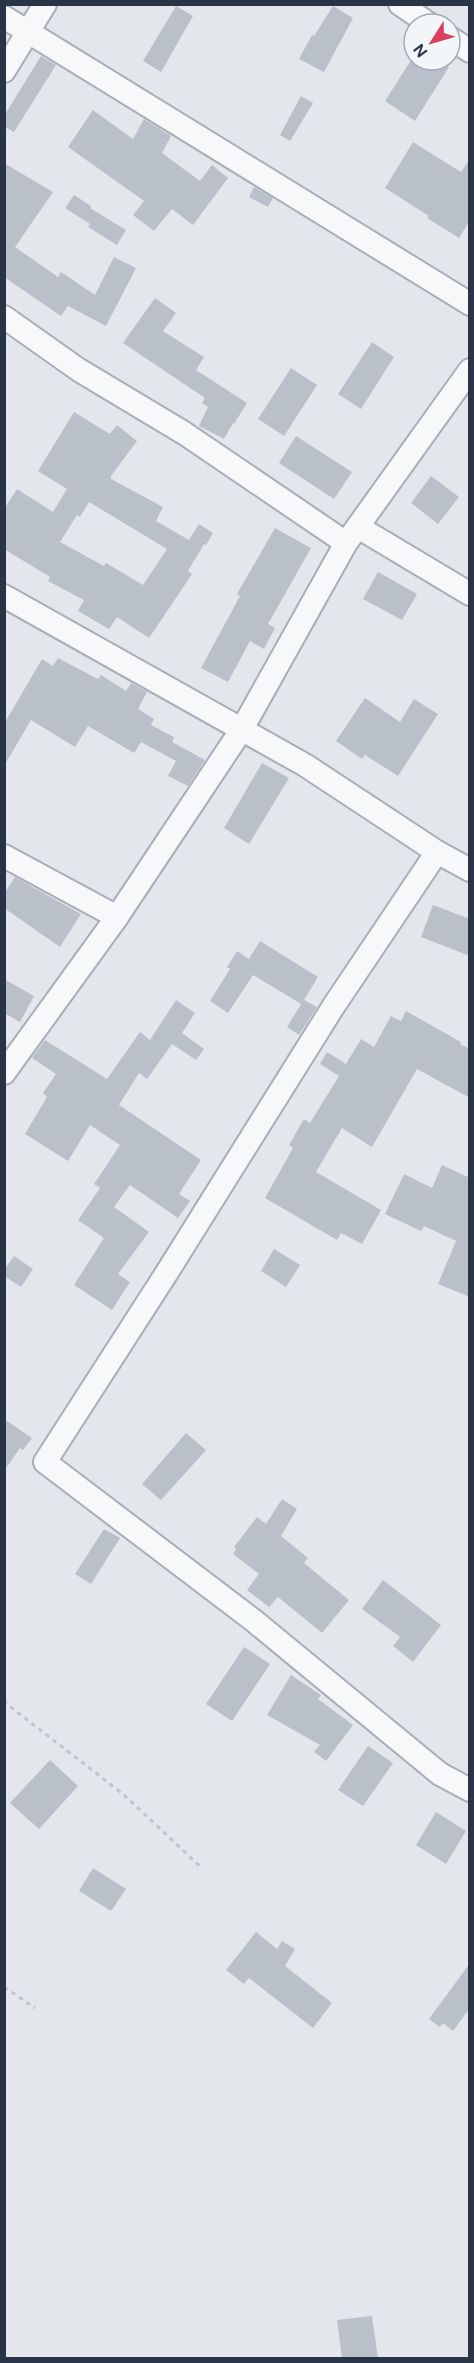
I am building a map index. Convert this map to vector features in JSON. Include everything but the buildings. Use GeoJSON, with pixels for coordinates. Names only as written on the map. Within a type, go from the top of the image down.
{"type":"FeatureCollection","features":[{"type":"Feature","properties":{"kind":"street"},"geometry":{"type":"LineString","coordinates":[[4,71],[30,32],[45,4]]}},
{"type":"Feature","properties":{"kind":"street"},"geometry":{"type":"LineString","coordinates":[[4,17],[470,304]]}},
{"type":"Feature","properties":{"kind":"street"},"geometry":{"type":"LineString","coordinates":[[4,317],[79,370],[352,535],[470,594]]}},
{"type":"Feature","properties":{"kind":"street"},"geometry":{"type":"LineString","coordinates":[[4,1073],[117,917],[242,729],[352,535],[470,370]]}},
{"type":"Feature","properties":{"kind":"street"},"geometry":{"type":"LineString","coordinates":[[4,596],[305,765],[437,852],[470,870]]}},
{"type":"Feature","properties":{"kind":"street"},"geometry":{"type":"LineString","coordinates":[[437,852],[333,1008],[45,1462],[253,1620],[440,1774],[470,1790]]}},
{"type":"Feature","properties":{"kind":"street"},"geometry":{"type":"LineString","coordinates":[[4,856],[117,917]]}},
{"type":"Feature","properties":{"kind":"path"},"geometry":{"type":"LineString","coordinates":[[4,1700],[123,1794],[203,1869]]}},
{"type":"Feature","properties":{"kind":"path"},"geometry":{"type":"LineString","coordinates":[[4,1987],[35,2008]]}}]}
